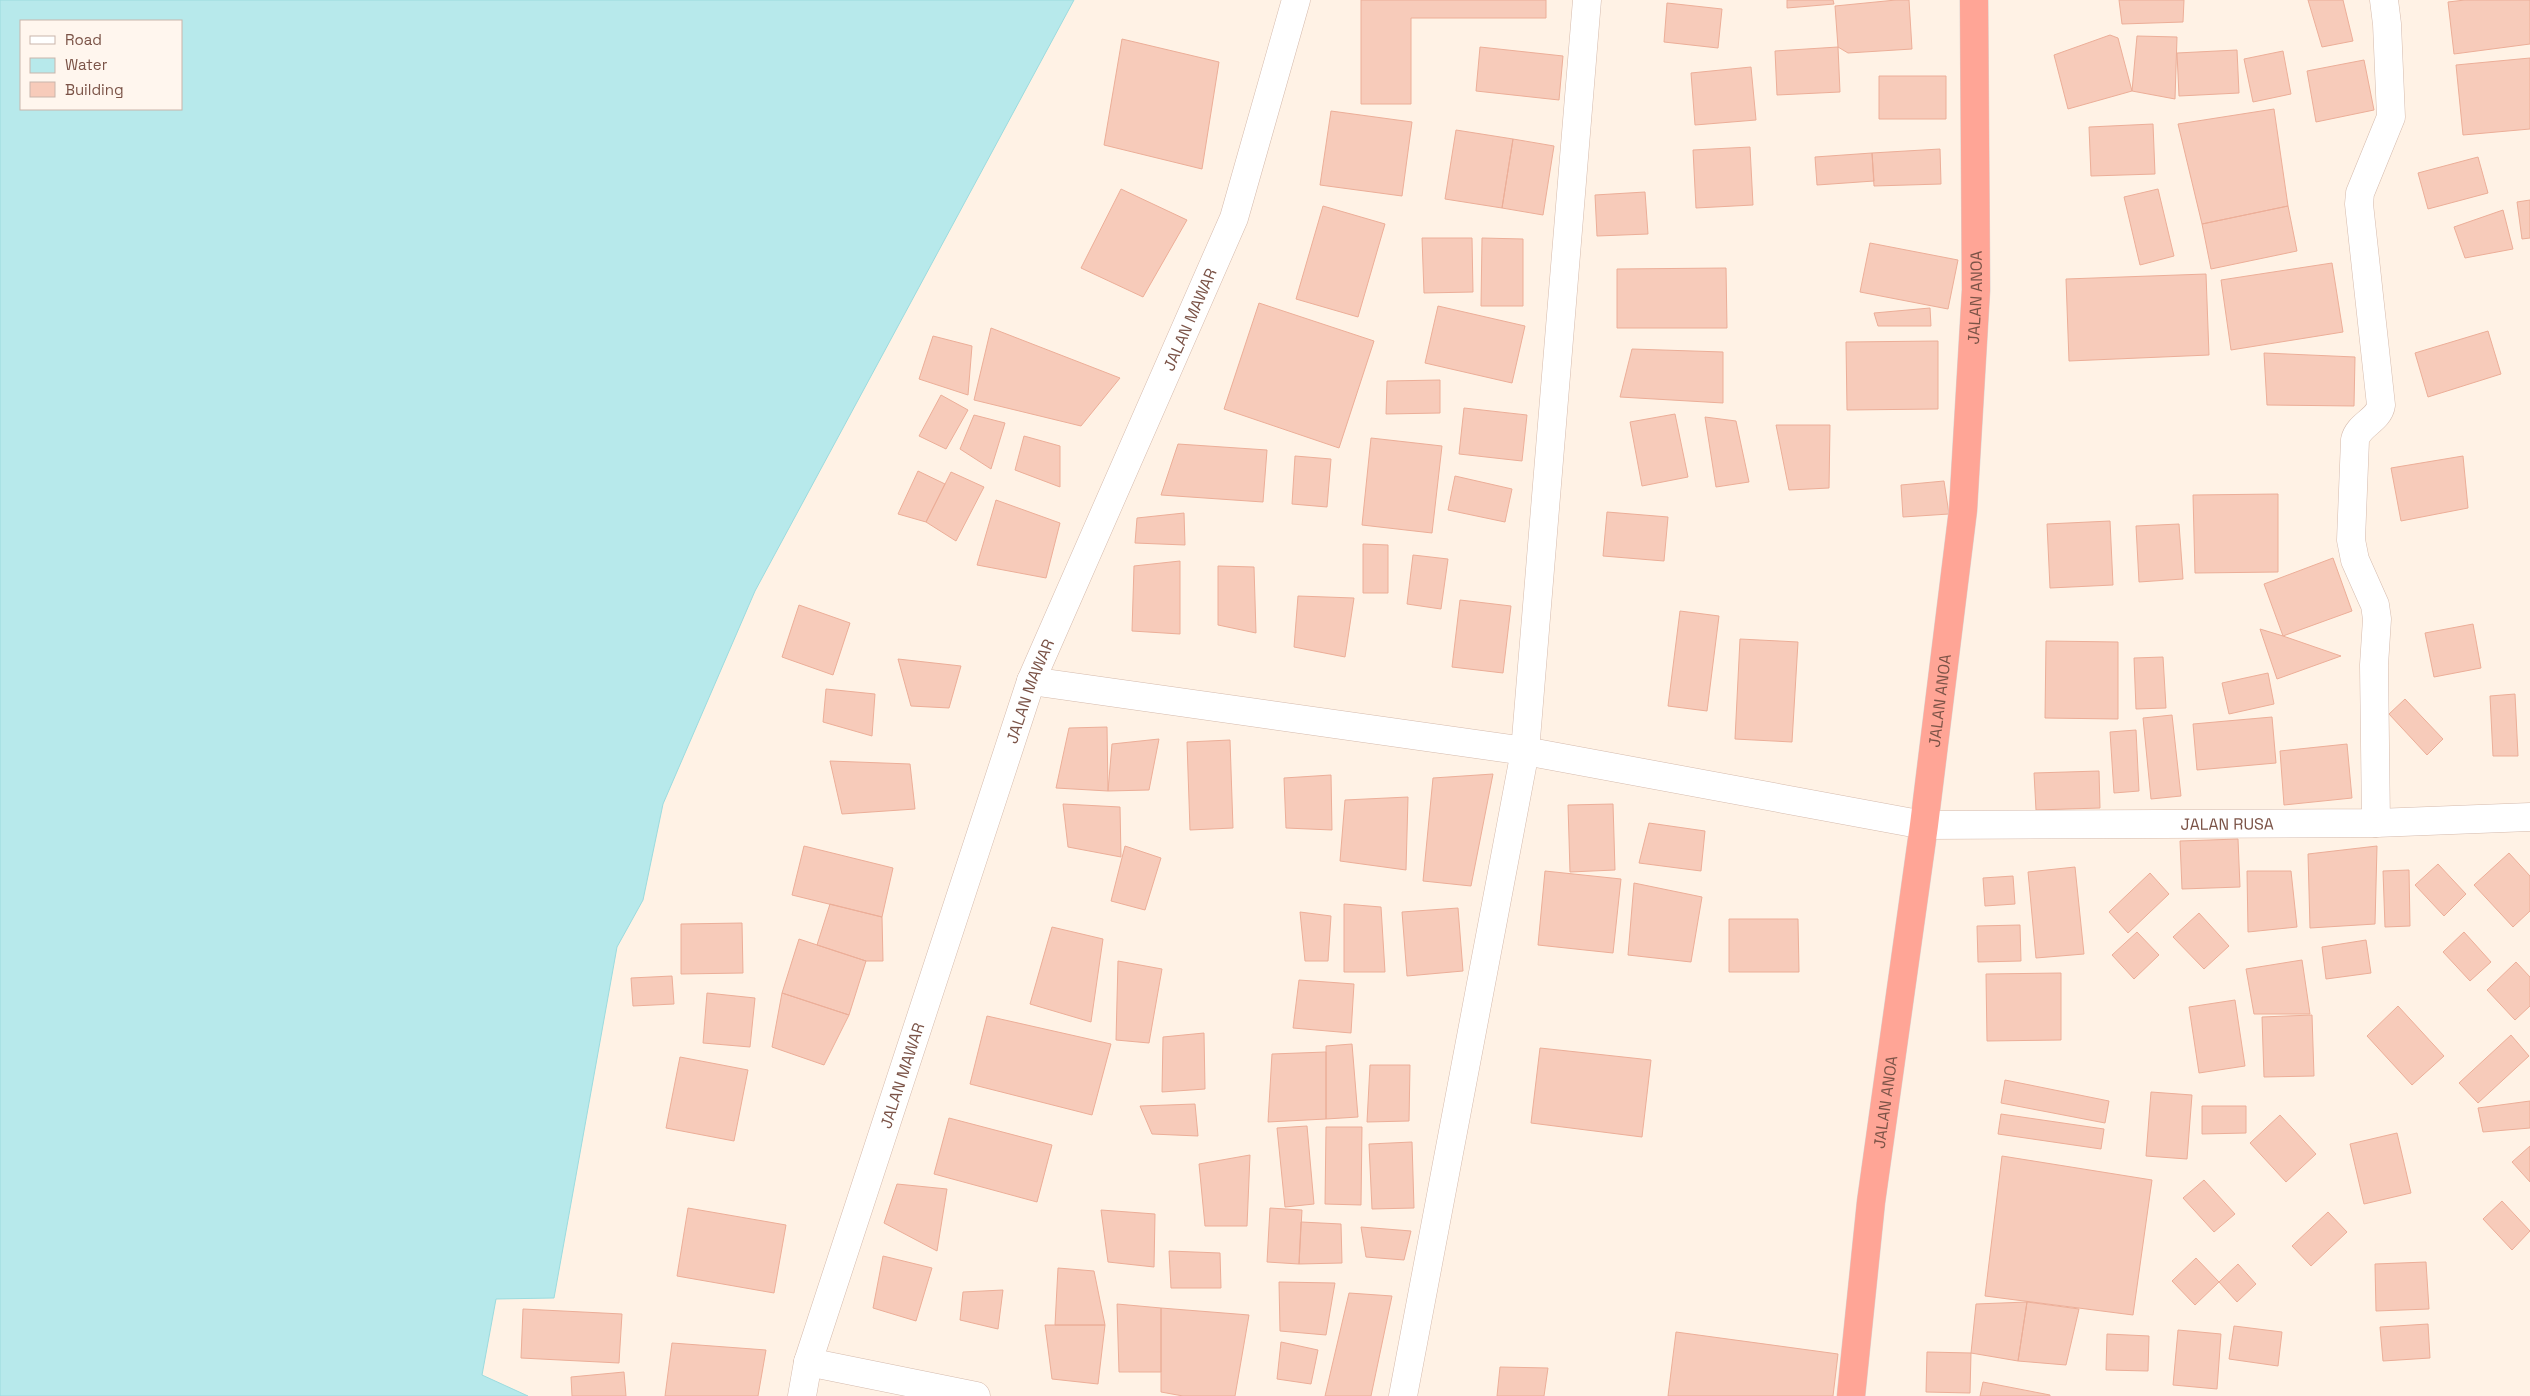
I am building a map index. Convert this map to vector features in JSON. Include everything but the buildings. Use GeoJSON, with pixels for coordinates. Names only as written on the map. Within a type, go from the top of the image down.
{"type":"FeatureCollection","features":[{"type":"Feature","properties":{"kind":"highway","name":"JALAN ANOA"},"geometry":{"type":"LineString","coordinates":[[1851,1396],[1871,1202],[1924,825],[1963,510],[1976,290],[1974,0]]}},
{"type":"Feature","properties":{"kind":"street","name":"JALAN MAWAR"},"geometry":{"type":"LineString","coordinates":[[802,1396],[808,1362],[1031,681],[1234,218],[1296,0]]}},
{"type":"Feature","properties":{"kind":"street"},"geometry":{"type":"LineString","coordinates":[[1403,1396],[1525,751],[1587,0]]}},
{"type":"Feature","properties":{"kind":"street"},"geometry":{"type":"LineString","coordinates":[[2376,823],[2374,665],[2377,619],[2375,605],[2355,560],[2351,540],[2355,440],[2360,430],[2378,413],[2381,405],[2359,204],[2360,193],[2391,117],[2387,24],[2384,0]]}},
{"type":"Feature","properties":{"kind":"street","name":"JALAN RUSA"},"geometry":{"type":"LineString","coordinates":[[1031,681],[1525,751],[1924,825],[2376,823],[2530,818]]}},
{"type":"Feature","properties":{"kind":"street"},"geometry":{"type":"LineString","coordinates":[[808,1362],[976,1396]]}},
{"type":"Feature","properties":{"kind":"water"},"geometry":{"type":"Polygon","coordinates":[[[0,0],[1074,0],[755,591],[663,804],[643,900],[617,947],[554,1298],[496,1299],[482,1375],[528,1396],[0,1396],[0,0]]]}}]}
